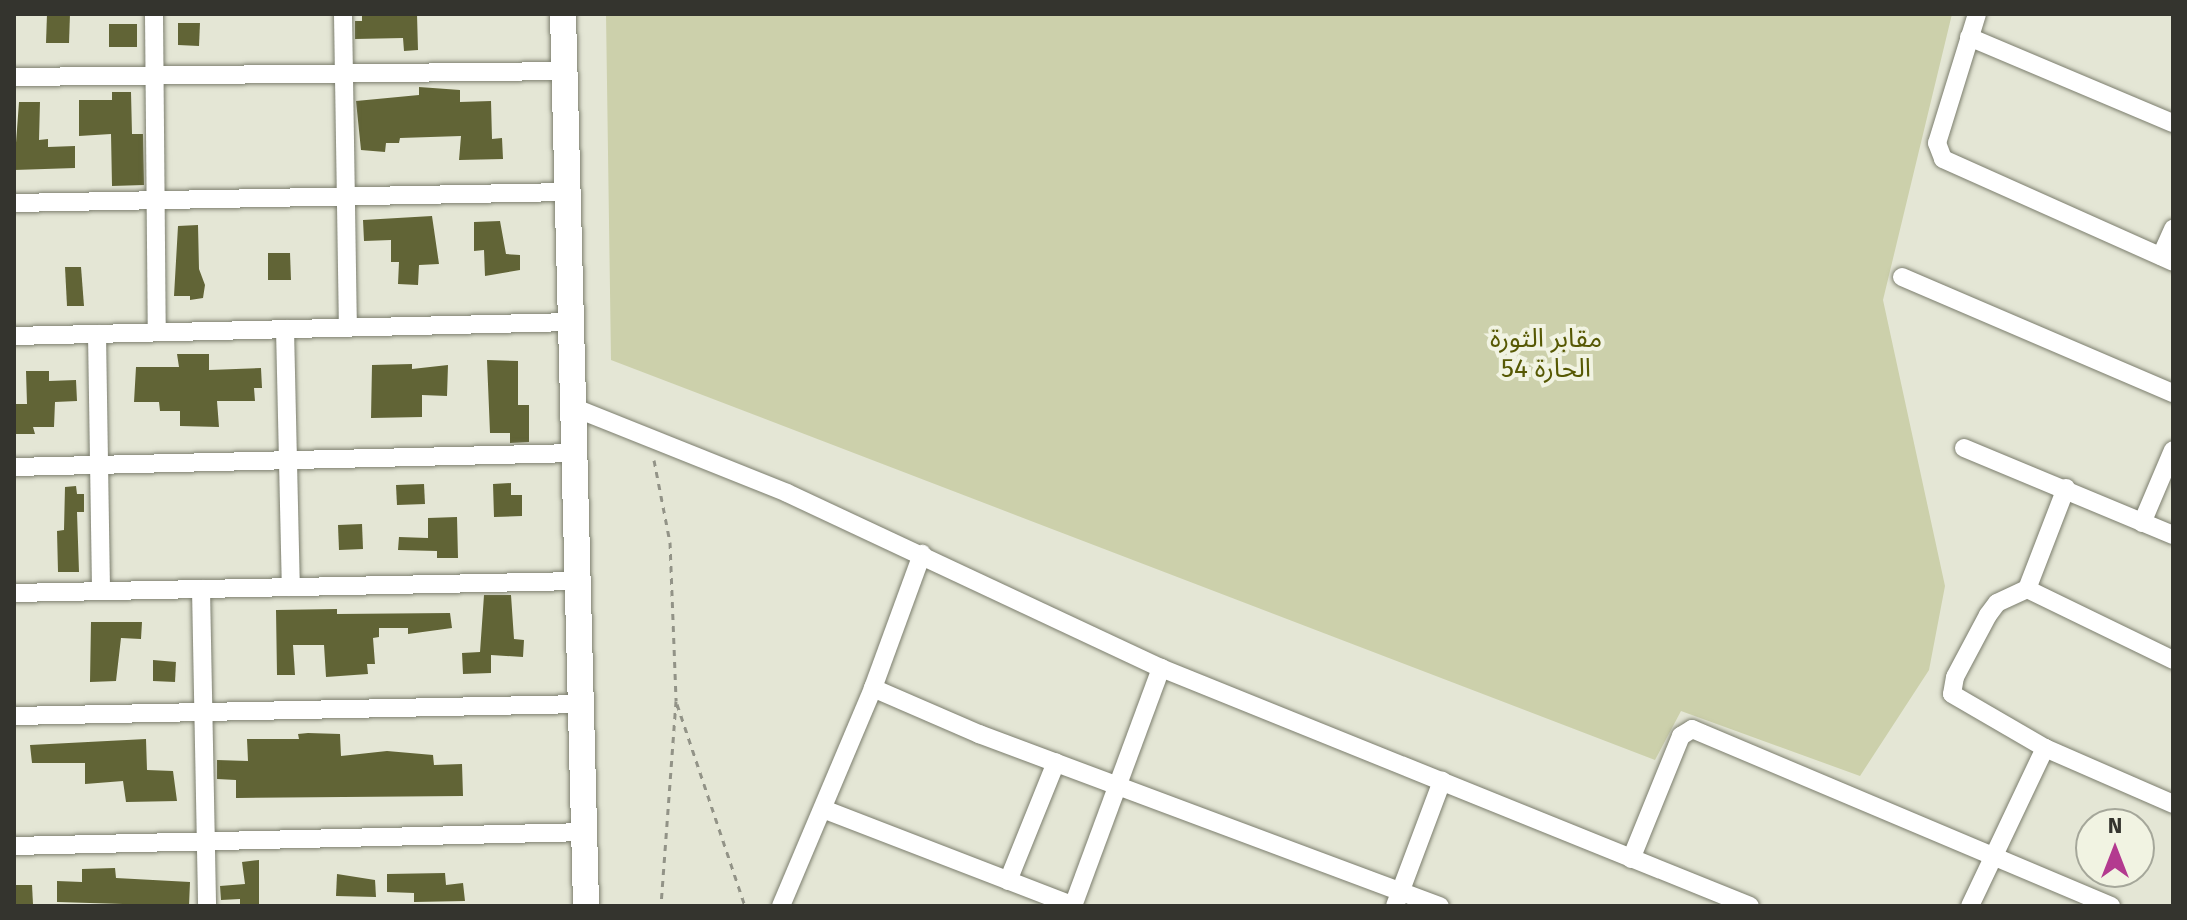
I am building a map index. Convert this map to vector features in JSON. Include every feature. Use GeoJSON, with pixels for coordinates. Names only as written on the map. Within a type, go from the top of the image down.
{"type":"FeatureCollection","features":[{"type":"Feature","properties":{"kind":"main road"},"geometry":{"type":"LineString","coordinates":[[563,14],[586,906]]}},
{"type":"Feature","properties":{"kind":"street"},"geometry":{"type":"LineString","coordinates":[[154,14],[157,332]]}},
{"type":"Feature","properties":{"kind":"street"},"geometry":{"type":"LineString","coordinates":[[343,14],[348,327]]}},
{"type":"Feature","properties":{"kind":"street"},"geometry":{"type":"LineString","coordinates":[[1977,14],[1937,143],[1943,159],[2167,259],[2173,229]]}},
{"type":"Feature","properties":{"kind":"street"},"geometry":{"type":"LineString","coordinates":[[1969,37],[2173,123]]}},
{"type":"Feature","properties":{"kind":"street"},"geometry":{"type":"LineString","coordinates":[[14,77],[565,71]]}},
{"type":"Feature","properties":{"kind":"street"},"geometry":{"type":"LineString","coordinates":[[14,203],[157,203],[568,192]]}},
{"type":"Feature","properties":{"kind":"street"},"geometry":{"type":"LineString","coordinates":[[1902,277],[2173,393]]}},
{"type":"Feature","properties":{"kind":"street"},"geometry":{"type":"LineString","coordinates":[[14,336],[572,322]]}},
{"type":"Feature","properties":{"kind":"street"},"geometry":{"type":"LineString","coordinates":[[285,329],[291,587]]}},
{"type":"Feature","properties":{"kind":"street"},"geometry":{"type":"LineString","coordinates":[[97,334],[101,591]]}},
{"type":"Feature","properties":{"kind":"street"},"geometry":{"type":"LineString","coordinates":[[575,408],[649,435],[922,554],[1161,668],[1631,859],[1725,901],[1750,906]]}},
{"type":"Feature","properties":{"kind":"street"},"geometry":{"type":"LineString","coordinates":[[1964,448],[2173,535]]}},
{"type":"Feature","properties":{"kind":"street"},"geometry":{"type":"LineString","coordinates":[[2142,523],[2173,450]]}},
{"type":"Feature","properties":{"kind":"street"},"geometry":{"type":"LineString","coordinates":[[14,467],[575,453]]}},
{"type":"Feature","properties":{"kind":"street"},"geometry":{"type":"LineString","coordinates":[[2066,488],[2027,589],[1997,603],[1988,615],[1955,677],[1952,694],[2045,748],[2173,804]]}},
{"type":"Feature","properties":{"kind":"street"},"geometry":{"type":"LineString","coordinates":[[781,906],[873,688],[922,554]]}},
{"type":"Feature","properties":{"kind":"street"},"geometry":{"type":"LineString","coordinates":[[14,593],[579,581]]}},
{"type":"Feature","properties":{"kind":"street"},"geometry":{"type":"LineString","coordinates":[[201,589],[207,906]]}},
{"type":"Feature","properties":{"kind":"street"},"geometry":{"type":"LineString","coordinates":[[2027,589],[2173,660]]}},
{"type":"Feature","properties":{"kind":"street"},"geometry":{"type":"LineString","coordinates":[[823,809],[1074,906],[1161,668]]}},
{"type":"Feature","properties":{"kind":"street"},"geometry":{"type":"LineString","coordinates":[[873,688],[1398,898],[1440,906]]}},
{"type":"Feature","properties":{"kind":"street"},"geometry":{"type":"LineString","coordinates":[[14,716],[581,704]]}},
{"type":"Feature","properties":{"kind":"street"},"geometry":{"type":"LineString","coordinates":[[1631,859],[1681,736],[1692,729],[1995,854],[2111,906]]}},
{"type":"Feature","properties":{"kind":"street"},"geometry":{"type":"LineString","coordinates":[[1970,906],[2045,748]]}},
{"type":"Feature","properties":{"kind":"street"},"geometry":{"type":"LineString","coordinates":[[1008,881],[1056,762]]}},
{"type":"Feature","properties":{"kind":"street"},"geometry":{"type":"LineString","coordinates":[[1398,898],[1442,781]]}},
{"type":"Feature","properties":{"kind":"street"},"geometry":{"type":"LineString","coordinates":[[14,846],[585,832]]}},
{"type":"Feature","properties":{"kind":"path"},"geometry":{"type":"LineString","coordinates":[[649,435],[670,542],[676,701],[661,906]]}},
{"type":"Feature","properties":{"kind":"path"},"geometry":{"type":"LineString","coordinates":[[676,701],[745,906]]}},
{"type":"Feature","properties":{"kind":"green space","name":"مقابر الثورة الحارة 54"},"geometry":{"type":"Polygon","coordinates":[[[606,14],[1952,14],[1883,300],[1945,586],[1929,670],[1860,776],[1681,711],[1655,760],[611,360],[606,14]]]}},
{"type":"Feature","properties":{"kind":"building"},"geometry":{"type":"Polygon","coordinates":[[[47,14],[70,14],[69,43],[46,43],[47,14]]]}},
{"type":"Feature","properties":{"kind":"building"},"geometry":{"type":"Polygon","coordinates":[[[362,14],[417,14],[418,50],[404,51],[403,38],[355,39],[355,21],[362,21],[362,14]]]}},
{"type":"Feature","properties":{"kind":"building"},"geometry":{"type":"Polygon","coordinates":[[[178,23],[200,23],[199,46],[178,45],[178,23]]]}},
{"type":"Feature","properties":{"kind":"building"},"geometry":{"type":"Polygon","coordinates":[[[109,24],[137,24],[137,47],[109,47],[109,24]]]}},
{"type":"Feature","properties":{"kind":"building"},"geometry":{"type":"Polygon","coordinates":[[[419,87],[460,90],[460,102],[491,101],[492,139],[502,138],[503,159],[459,160],[461,136],[400,138],[399,143],[386,143],[385,152],[361,150],[356,101],[419,95],[419,87]]]}},
{"type":"Feature","properties":{"kind":"building"},"geometry":{"type":"Polygon","coordinates":[[[112,92],[131,92],[132,134],[143,134],[144,185],[112,186],[111,134],[79,136],[79,100],[112,100],[112,92]]]}},
{"type":"Feature","properties":{"kind":"building"},"geometry":{"type":"Polygon","coordinates":[[[19,102],[40,102],[39,140],[48,139],[48,147],[75,146],[75,168],[14,170],[19,102]]]}},
{"type":"Feature","properties":{"kind":"building"},"geometry":{"type":"Polygon","coordinates":[[[432,216],[439,264],[419,265],[418,285],[398,284],[399,262],[391,262],[391,240],[364,241],[363,220],[432,216]]]}},
{"type":"Feature","properties":{"kind":"building"},"geometry":{"type":"Polygon","coordinates":[[[500,221],[506,254],[520,255],[520,270],[485,276],[484,250],[474,251],[474,222],[500,221]]]}},
{"type":"Feature","properties":{"kind":"building"},"geometry":{"type":"Polygon","coordinates":[[[198,225],[199,269],[205,285],[203,298],[190,300],[190,296],[174,296],[178,226],[198,225]]]}},
{"type":"Feature","properties":{"kind":"building"},"geometry":{"type":"Polygon","coordinates":[[[268,253],[290,253],[291,280],[268,280],[268,253]]]}},
{"type":"Feature","properties":{"kind":"building"},"geometry":{"type":"Polygon","coordinates":[[[65,267],[81,267],[84,306],[67,306],[65,267]]]}},
{"type":"Feature","properties":{"kind":"building"},"geometry":{"type":"Polygon","coordinates":[[[177,354],[209,354],[209,370],[261,368],[262,388],[254,388],[255,401],[217,401],[219,427],[180,426],[180,411],[160,411],[159,402],[134,402],[136,367],[179,367],[177,354]]]}},
{"type":"Feature","properties":{"kind":"building"},"geometry":{"type":"Polygon","coordinates":[[[487,360],[518,361],[518,405],[529,405],[529,442],[510,443],[510,433],[490,433],[487,360]]]}},
{"type":"Feature","properties":{"kind":"building"},"geometry":{"type":"Polygon","coordinates":[[[412,364],[412,369],[448,365],[447,396],[422,395],[422,417],[371,418],[372,365],[412,364]]]}},
{"type":"Feature","properties":{"kind":"building"},"geometry":{"type":"Polygon","coordinates":[[[26,371],[49,371],[49,381],[76,380],[77,401],[55,402],[54,427],[33,427],[35,434],[14,434],[14,404],[27,404],[26,371]]]}},
{"type":"Feature","properties":{"kind":"building"},"geometry":{"type":"Polygon","coordinates":[[[511,483],[511,495],[522,495],[522,516],[494,517],[493,484],[511,483]]]}},
{"type":"Feature","properties":{"kind":"building"},"geometry":{"type":"Polygon","coordinates":[[[424,484],[425,504],[397,505],[396,485],[424,484]]]}},
{"type":"Feature","properties":{"kind":"building"},"geometry":{"type":"Polygon","coordinates":[[[76,486],[77,494],[84,494],[84,512],[77,512],[79,572],[58,572],[57,531],[64,530],[65,487],[76,486]]]}},
{"type":"Feature","properties":{"kind":"building"},"geometry":{"type":"Polygon","coordinates":[[[457,517],[458,558],[437,558],[437,551],[398,550],[399,537],[428,538],[428,518],[457,517]]]}},
{"type":"Feature","properties":{"kind":"building"},"geometry":{"type":"Polygon","coordinates":[[[362,524],[363,549],[339,550],[338,525],[362,524]]]}},
{"type":"Feature","properties":{"kind":"building"},"geometry":{"type":"Polygon","coordinates":[[[484,595],[511,595],[514,639],[524,640],[523,657],[491,655],[491,673],[463,674],[462,653],[480,652],[484,595]]]}},
{"type":"Feature","properties":{"kind":"building"},"geometry":{"type":"Polygon","coordinates":[[[337,609],[337,614],[450,613],[452,628],[408,634],[408,628],[379,628],[379,637],[373,638],[375,664],[367,664],[368,674],[326,677],[324,645],[293,645],[295,675],[277,675],[276,610],[337,609]]]}},
{"type":"Feature","properties":{"kind":"building"},"geometry":{"type":"Polygon","coordinates":[[[91,622],[142,622],[141,639],[121,638],[116,681],[90,682],[91,622]]]}},
{"type":"Feature","properties":{"kind":"building"},"geometry":{"type":"Polygon","coordinates":[[[153,660],[176,662],[175,682],[153,681],[153,660]]]}},
{"type":"Feature","properties":{"kind":"building"},"geometry":{"type":"Polygon","coordinates":[[[298,734],[340,734],[341,756],[387,751],[433,755],[434,765],[462,764],[463,796],[236,798],[236,780],[217,779],[217,760],[248,761],[247,739],[299,739],[298,734]]]}},
{"type":"Feature","properties":{"kind":"building"},"geometry":{"type":"Polygon","coordinates":[[[146,739],[147,770],[173,771],[177,801],[126,802],[123,781],[85,784],[85,763],[32,763],[30,745],[146,739]]]}},
{"type":"Feature","properties":{"kind":"building"},"geometry":{"type":"Polygon","coordinates":[[[259,860],[259,906],[240,906],[240,899],[221,900],[220,886],[245,884],[242,862],[259,860]]]}},
{"type":"Feature","properties":{"kind":"building"},"geometry":{"type":"Polygon","coordinates":[[[115,868],[116,878],[190,882],[189,906],[57,902],[57,881],[82,882],[82,869],[115,868]]]}},
{"type":"Feature","properties":{"kind":"building"},"geometry":{"type":"Polygon","coordinates":[[[445,873],[446,885],[463,883],[465,901],[414,902],[414,893],[387,892],[387,874],[445,873]]]}},
{"type":"Feature","properties":{"kind":"building"},"geometry":{"type":"Polygon","coordinates":[[[337,874],[375,880],[376,897],[336,896],[337,874]]]}},
{"type":"Feature","properties":{"kind":"building"},"geometry":{"type":"Polygon","coordinates":[[[14,885],[32,885],[33,904],[14,904],[14,885]]]}}]}
